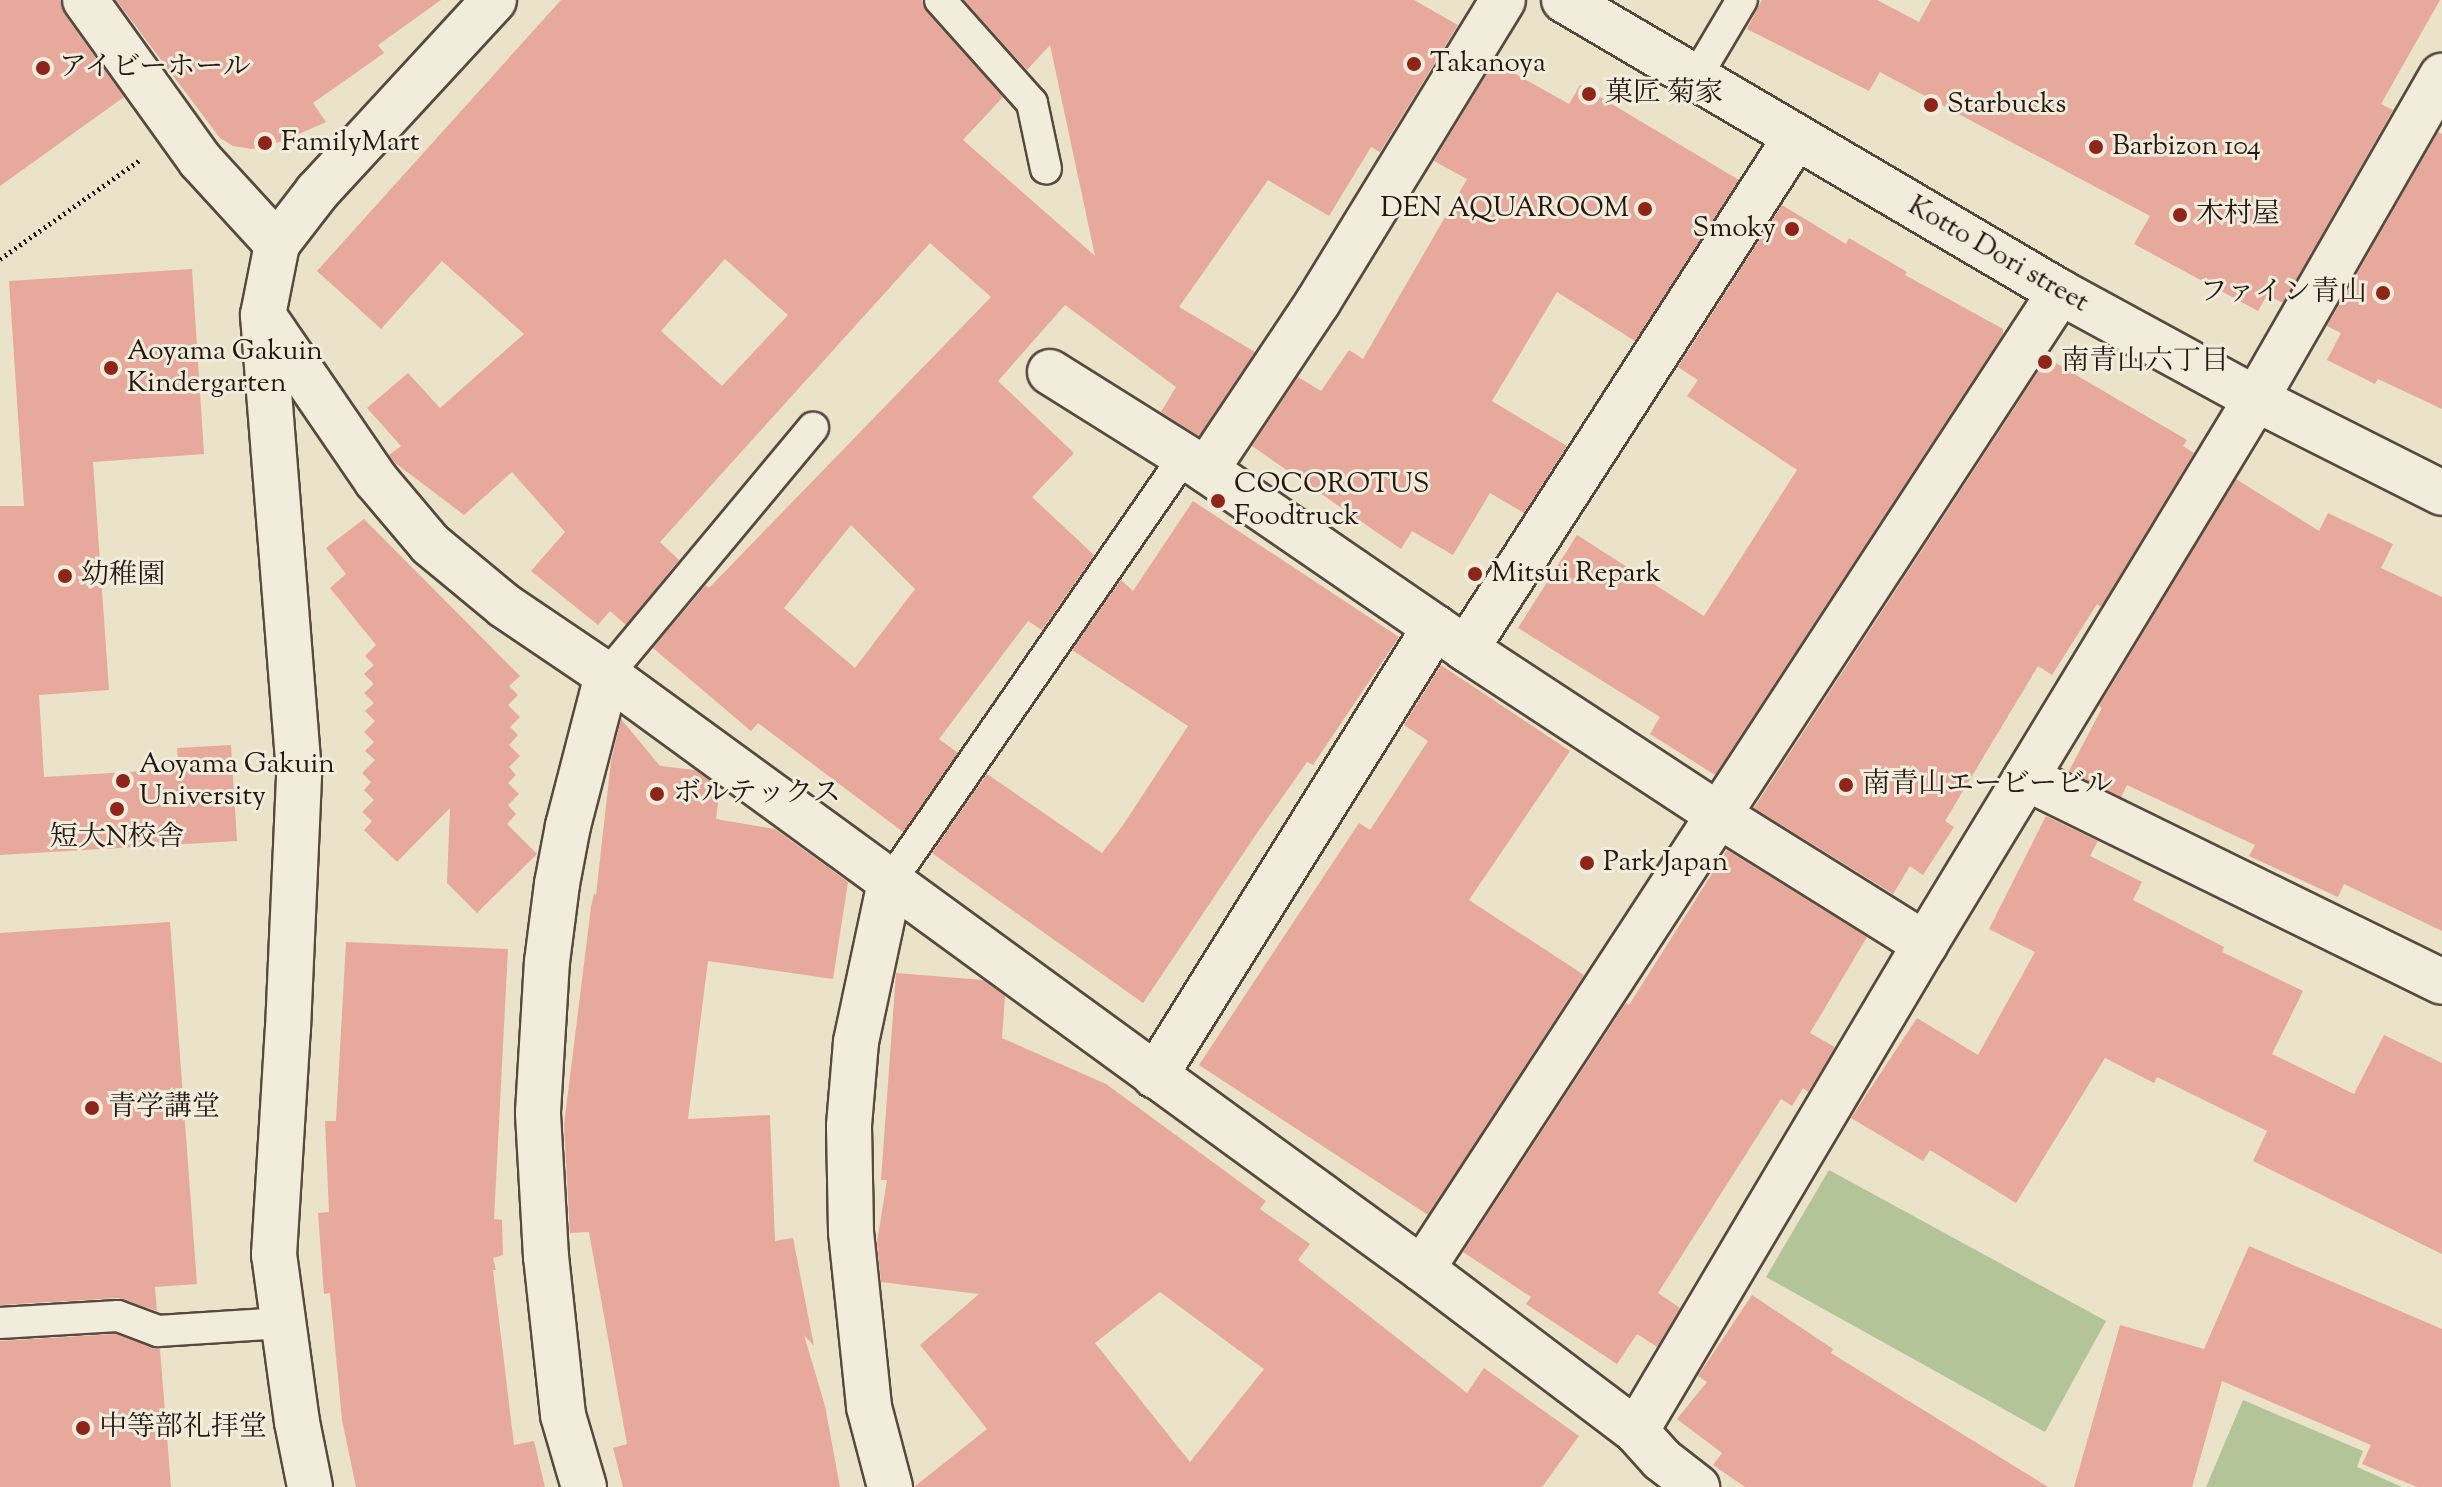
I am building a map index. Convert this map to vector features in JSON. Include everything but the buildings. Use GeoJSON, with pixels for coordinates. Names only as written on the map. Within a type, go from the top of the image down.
{"type":"FeatureCollection","features":[{"type":"Feature","properties":{"kind":"street"},"geometry":{"type":"LineString","coordinates":[[85,0],[200,160],[277,244]]}},
{"type":"Feature","properties":{"kind":"street"},"geometry":{"type":"LineString","coordinates":[[310,1487],[274,1255],[289,1015],[299,773],[263,315],[277,244],[317,192],[494,0]]}},
{"type":"Feature","properties":{"kind":"street"},"geometry":{"type":"LineString","coordinates":[[1195,464],[1318,302],[1503,0]]}},
{"type":"Feature","properties":{"kind":"street","name":"Kotto Dori street"},"geometry":{"type":"LineString","coordinates":[[1564,0],[2060,292],[2256,399],[2442,493]]}},
{"type":"Feature","properties":{"kind":"street"},"geometry":{"type":"LineString","coordinates":[[1648,1459],[1925,944],[2256,399],[2439,87]]}},
{"type":"Feature","properties":{"kind":"street"},"geometry":{"type":"LineString","coordinates":[[1155,1076],[1450,638],[1796,137]]}},
{"type":"Feature","properties":{"kind":"street"},"geometry":{"type":"LineString","coordinates":[[1422,1269],[2060,292]]}},
{"type":"Feature","properties":{"kind":"street"},"geometry":{"type":"LineString","coordinates":[[263,315],[376,480],[430,544],[505,606],[607,675],[1422,1269],[1648,1459],[1697,1487]]}},
{"type":"Feature","properties":{"kind":"street"},"geometry":{"type":"LineString","coordinates":[[1050,372],[1195,464],[1450,638],[1720,816],[1925,944]]}},
{"type":"Feature","properties":{"kind":"street"},"geometry":{"type":"LineString","coordinates":[[584,1487],[563,1415],[546,1257],[538,1112],[547,962],[557,884],[568,826],[607,675]]}},
{"type":"Feature","properties":{"kind":"street"},"geometry":{"type":"LineString","coordinates":[[2026,778],[2442,982]]}},
{"type":"Feature","properties":{"kind":"street"},"geometry":{"type":"LineString","coordinates":[[890,882],[856,1042],[849,1126],[851,1232],[869,1407],[890,1487]]}},
{"type":"Feature","properties":{"kind":"lane"},"geometry":{"type":"LineString","coordinates":[[940,0],[1032,103],[1046,169]]}},
{"type":"Feature","properties":{"kind":"lane"},"geometry":{"type":"LineString","coordinates":[[1695,79],[1742,0]]}},
{"type":"Feature","properties":{"kind":"lane"},"geometry":{"type":"LineString","coordinates":[[607,675],[813,428]]}},
{"type":"Feature","properties":{"kind":"lane"},"geometry":{"type":"LineString","coordinates":[[890,882],[1195,464]]}},
{"type":"Feature","properties":{"kind":"lane"},"geometry":{"type":"LineString","coordinates":[[0,1323],[118,1316],[158,1331],[283,1323]]}},
{"type":"Feature","properties":{"kind":"path"},"geometry":{"type":"LineString","coordinates":[[0,259],[156,147],[200,160]]}},
{"type":"Feature","properties":{"kind":"green space"},"geometry":{"type":"Polygon","coordinates":[[[1829,1170],[2106,1321],[2045,1432],[1766,1277],[1829,1170]]]}},
{"type":"Feature","properties":{"kind":"green space"},"geometry":{"type":"Polygon","coordinates":[[[2243,1400],[2363,1451],[2357,1467],[2402,1487],[2206,1487],[2243,1400]]]}},
{"type":"Feature","properties":{"kind":"place","name":"Takanoya"},"geometry":{"type":"Point","coordinates":[1414,64]}},
{"type":"Feature","properties":{"kind":"place","name":"アイビーホール"},"geometry":{"type":"Point","coordinates":[43,68]}},
{"type":"Feature","properties":{"kind":"place","name":"菓匠 菊家"},"geometry":{"type":"Point","coordinates":[1589,94]}},
{"type":"Feature","properties":{"kind":"place","name":"Starbucks"},"geometry":{"type":"Point","coordinates":[1931,105]}},
{"type":"Feature","properties":{"kind":"place","name":"FamilyMart"},"geometry":{"type":"Point","coordinates":[265,143]}},
{"type":"Feature","properties":{"kind":"place","name":"Barbizon 104"},"geometry":{"type":"Point","coordinates":[2096,147]}},
{"type":"Feature","properties":{"kind":"place","name":"DEN AQUAROOM"},"geometry":{"type":"Point","coordinates":[1645,209]}},
{"type":"Feature","properties":{"kind":"place","name":"木村屋"},"geometry":{"type":"Point","coordinates":[2180,215]}},
{"type":"Feature","properties":{"kind":"place","name":"Smoky"},"geometry":{"type":"Point","coordinates":[1792,229]}},
{"type":"Feature","properties":{"kind":"place","name":"ファイン青山"},"geometry":{"type":"Point","coordinates":[2383,293]}},
{"type":"Feature","properties":{"kind":"place","name":"南青山六丁目"},"geometry":{"type":"Point","coordinates":[2045,362]}},
{"type":"Feature","properties":{"kind":"place","name":"Aoyama Gakuin Kindergarten"},"geometry":{"type":"Point","coordinates":[111,368]}},
{"type":"Feature","properties":{"kind":"place","name":"COCOROTUS Foodtruck"},"geometry":{"type":"Point","coordinates":[1218,501]}},
{"type":"Feature","properties":{"kind":"place","name":"Mitsui Repark"},"geometry":{"type":"Point","coordinates":[1475,574]}},
{"type":"Feature","properties":{"kind":"place","name":"幼稚園"},"geometry":{"type":"Point","coordinates":[65,576]}},
{"type":"Feature","properties":{"kind":"place","name":"Aoyama Gakuin University"},"geometry":{"type":"Point","coordinates":[123,781]}},
{"type":"Feature","properties":{"kind":"place","name":"南青山エービービル"},"geometry":{"type":"Point","coordinates":[1846,785]}},
{"type":"Feature","properties":{"kind":"place","name":"ボルテックス"},"geometry":{"type":"Point","coordinates":[657,794]}},
{"type":"Feature","properties":{"kind":"place","name":"短大N校舎"},"geometry":{"type":"Point","coordinates":[117,809]}},
{"type":"Feature","properties":{"kind":"place","name":"Park Japan"},"geometry":{"type":"Point","coordinates":[1587,863]}},
{"type":"Feature","properties":{"kind":"place","name":"青学講堂"},"geometry":{"type":"Point","coordinates":[92,1108]}},
{"type":"Feature","properties":{"kind":"place","name":"中等部礼拝堂"},"geometry":{"type":"Point","coordinates":[83,1428]}}]}
